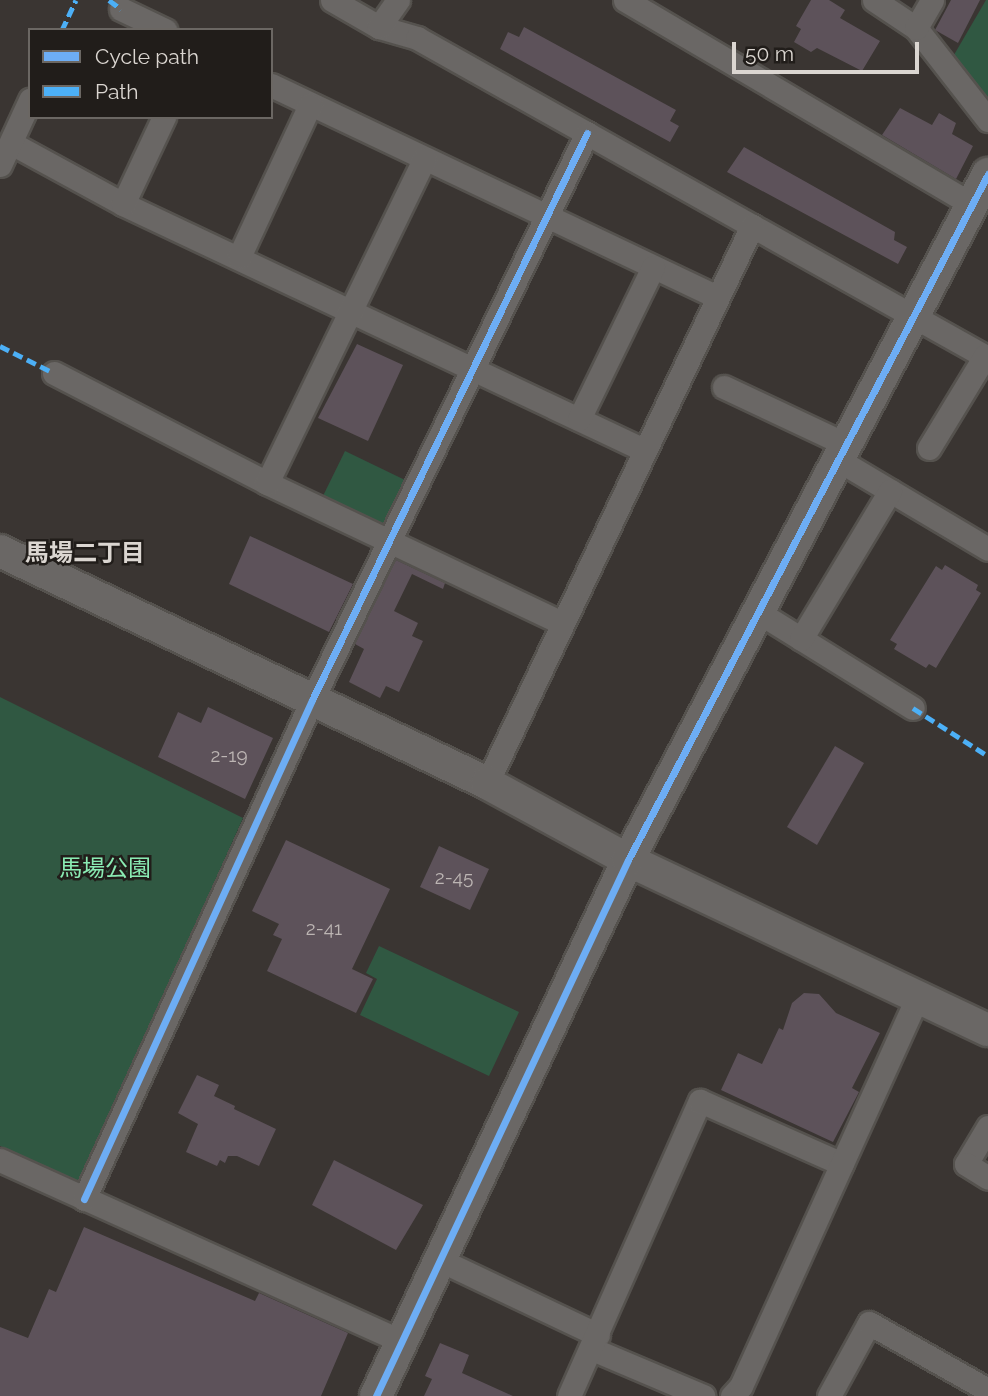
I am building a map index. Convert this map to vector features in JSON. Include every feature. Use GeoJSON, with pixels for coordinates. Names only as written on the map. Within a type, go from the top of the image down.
{"type":"FeatureCollection","features":[{"type":"Feature","properties":{"kind":"street"},"geometry":{"type":"LineString","coordinates":[[332,0],[379,27],[417,38],[986,357],[929,448]]}},
{"type":"Feature","properties":{"kind":"street"},"geometry":{"type":"LineString","coordinates":[[379,27],[398,0]]}},
{"type":"Feature","properties":{"kind":"street"},"geometry":{"type":"LineString","coordinates":[[874,0],[916,28],[988,120]]}},
{"type":"Feature","properties":{"kind":"street"},"geometry":{"type":"LineString","coordinates":[[916,28],[933,0]]}},
{"type":"Feature","properties":{"kind":"street"},"geometry":{"type":"LineString","coordinates":[[639,3],[972,204]]}},
{"type":"Feature","properties":{"kind":"street"},"geometry":{"type":"LineString","coordinates":[[121,9],[161,28]]}},
{"type":"Feature","properties":{"kind":"street"},"geometry":{"type":"LineString","coordinates":[[273,86],[716,296]]}},
{"type":"Feature","properties":{"kind":"street"},"geometry":{"type":"LineString","coordinates":[[0,165],[9,130],[28,103]]}},
{"type":"Feature","properties":{"kind":"street"},"geometry":{"type":"LineString","coordinates":[[239,257],[310,105]]}},
{"type":"Feature","properties":{"kind":"street"},"geometry":{"type":"LineString","coordinates":[[124,204],[163,119]]}},
{"type":"Feature","properties":{"kind":"street"},"geometry":{"type":"LineString","coordinates":[[9,130],[124,204],[642,449]]}},
{"type":"Feature","properties":{"kind":"street"},"geometry":{"type":"LineString","coordinates":[[84,1199],[312,700],[392,541],[471,369],[587,133]]}},
{"type":"Feature","properties":{"kind":"street"},"geometry":{"type":"LineString","coordinates":[[267,483],[424,159]]}},
{"type":"Feature","properties":{"kind":"street"},"geometry":{"type":"LineString","coordinates":[[376,1396],[438,1259],[628,860],[843,453],[911,314],[988,174]]}},
{"type":"Feature","properties":{"kind":"street"},"geometry":{"type":"LineString","coordinates":[[487,783],[560,622],[751,226]]}},
{"type":"Feature","properties":{"kind":"street"},"geometry":{"type":"LineString","coordinates":[[579,419],[653,267]]}},
{"type":"Feature","properties":{"kind":"street"},"geometry":{"type":"LineString","coordinates":[[54,373],[267,483],[560,622]]}},
{"type":"Feature","properties":{"kind":"street"},"geometry":{"type":"LineString","coordinates":[[724,387],[843,453],[890,491],[988,549]]}},
{"type":"Feature","properties":{"kind":"street"},"geometry":{"type":"LineString","coordinates":[[801,639],[890,491]]}},
{"type":"Feature","properties":{"kind":"street"},"geometry":{"type":"LineString","coordinates":[[0,551],[487,783],[628,860],[988,1030]]}},
{"type":"Feature","properties":{"kind":"street"},"geometry":{"type":"LineString","coordinates":[[758,612],[913,708]]}},
{"type":"Feature","properties":{"kind":"street"},"geometry":{"type":"LineString","coordinates":[[732,1396],[741,1386],[918,996]]}},
{"type":"Feature","properties":{"kind":"street"},"geometry":{"type":"LineString","coordinates":[[569,1396],[701,1101],[842,1164]]}},
{"type":"Feature","properties":{"kind":"street"},"geometry":{"type":"LineString","coordinates":[[988,1127],[966,1164],[988,1178]]}},
{"type":"Feature","properties":{"kind":"street"},"geometry":{"type":"LineString","coordinates":[[0,1160],[400,1341]]}},
{"type":"Feature","properties":{"kind":"street"},"geometry":{"type":"LineString","coordinates":[[438,1259],[703,1396]]}},
{"type":"Feature","properties":{"kind":"street"},"geometry":{"type":"LineString","coordinates":[[829,1396],[869,1323],[988,1390],[984,1396]]}},
{"type":"Feature","properties":{"kind":"green space"},"geometry":{"type":"Polygon","coordinates":[[[988,0],[988,106],[951,60],[988,0]]]}},
{"type":"Feature","properties":{"kind":"green space"},"geometry":{"type":"Polygon","coordinates":[[[345,451],[405,480],[382,527],[322,498],[345,451]]]}},
{"type":"Feature","properties":{"kind":"green space","name":"馬場公園"},"geometry":{"type":"Polygon","coordinates":[[[0,697],[243,818],[80,1183],[0,1146],[0,697]]]}},
{"type":"Feature","properties":{"kind":"green space"},"geometry":{"type":"Polygon","coordinates":[[[379,946],[519,1012],[489,1076],[360,1015],[377,979],[366,973],[379,946]]]}},
{"type":"Feature","properties":{"kind":"building"},"geometry":{"type":"Polygon","coordinates":[[[811,0],[829,0],[845,10],[840,18],[880,41],[862,71],[817,48],[811,52],[794,42],[801,29],[796,26],[811,0]]]}},
{"type":"Feature","properties":{"kind":"building"},"geometry":{"type":"Polygon","coordinates":[[[951,0],[980,0],[958,43],[935,30],[951,0]]]}},
{"type":"Feature","properties":{"kind":"building"},"geometry":{"type":"Polygon","coordinates":[[[524,27],[676,110],[670,121],[679,126],[670,142],[500,49],[508,32],[519,37],[524,27]]]}},
{"type":"Feature","properties":{"kind":"building"},"geometry":{"type":"Polygon","coordinates":[[[900,108],[932,125],[939,113],[956,123],[952,134],[973,146],[956,179],[882,135],[900,108]]]}},
{"type":"Feature","properties":{"kind":"building"},"geometry":{"type":"Polygon","coordinates":[[[744,147],[895,232],[894,240],[907,247],[898,264],[727,172],[744,147]]]}},
{"type":"Feature","properties":{"kind":"building"},"geometry":{"type":"Polygon","coordinates":[[[357,344],[403,365],[368,441],[318,418],[357,344]]]}},
{"type":"Feature","properties":{"kind":"building"},"geometry":{"type":"Polygon","coordinates":[[[250,536],[353,584],[329,632],[229,584],[250,536]]]}},
{"type":"Feature","properties":{"kind":"building"},"geometry":{"type":"Polygon","coordinates":[[[396,560],[445,583],[443,589],[412,574],[394,611],[418,623],[412,636],[423,641],[399,692],[386,686],[380,698],[349,682],[364,649],[355,644],[396,560]]]}},
{"type":"Feature","properties":{"kind":"building"},"geometry":{"type":"Polygon","coordinates":[[[945,565],[978,585],[976,590],[981,593],[936,668],[929,664],[926,668],[894,649],[897,644],[890,640],[936,566],[942,570],[945,565]]]}},
{"type":"Feature","properties":{"kind":"building"},"geometry":{"type":"Polygon","coordinates":[[[208,707],[273,738],[245,799],[158,757],[178,712],[201,723],[208,707]]]}},
{"type":"Feature","properties":{"kind":"building"},"geometry":{"type":"Polygon","coordinates":[[[835,746],[864,763],[817,845],[787,827],[835,746]]]}},
{"type":"Feature","properties":{"kind":"building"},"geometry":{"type":"Polygon","coordinates":[[[286,840],[390,889],[352,969],[373,979],[356,1013],[267,971],[282,939],[273,935],[279,924],[252,911],[286,840]]]}},
{"type":"Feature","properties":{"kind":"building"},"geometry":{"type":"Polygon","coordinates":[[[439,846],[489,869],[470,910],[420,887],[439,846]]]}},
{"type":"Feature","properties":{"kind":"building"},"geometry":{"type":"Polygon","coordinates":[[[804,993],[819,994],[836,1013],[880,1033],[852,1088],[859,1092],[833,1142],[721,1090],[738,1053],[762,1064],[779,1028],[783,1030],[792,1003],[804,993]]]}},
{"type":"Feature","properties":{"kind":"building"},"geometry":{"type":"Polygon","coordinates":[[[197,1075],[219,1085],[214,1096],[276,1129],[259,1166],[237,1156],[228,1156],[225,1163],[220,1160],[217,1166],[186,1152],[198,1124],[178,1113],[197,1075]]]}},
{"type":"Feature","properties":{"kind":"building"},"geometry":{"type":"Polygon","coordinates":[[[334,1160],[423,1205],[396,1250],[312,1205],[334,1160]]]}},
{"type":"Feature","properties":{"kind":"building"},"geometry":{"type":"Polygon","coordinates":[[[84,1227],[255,1301],[259,1293],[348,1333],[321,1396],[0,1396],[0,1327],[28,1338],[49,1289],[56,1292],[84,1227]]]}},
{"type":"Feature","properties":{"kind":"building"},"geometry":{"type":"Polygon","coordinates":[[[440,1343],[469,1355],[462,1373],[513,1396],[424,1396],[432,1379],[425,1376],[440,1343]]]}},
{"type":"Feature","properties":{"kind":"marked path"},"geometry":{"type":"LineString","coordinates":[[63,28],[76,0]]}},
{"type":"Feature","properties":{"kind":"marked path"},"geometry":{"type":"LineString","coordinates":[[109,0],[121,9]]}},
{"type":"Feature","properties":{"kind":"marked path"},"geometry":{"type":"LineString","coordinates":[[0,346],[54,373]]}},
{"type":"Feature","properties":{"kind":"marked path"},"geometry":{"type":"LineString","coordinates":[[913,708],[988,756]]}},
{"type":"Feature","properties":{"kind":"cycle path"},"geometry":{"type":"LineString","coordinates":[[84,1199],[312,700],[587,133]]}},
{"type":"Feature","properties":{"kind":"cycle path"},"geometry":{"type":"LineString","coordinates":[[376,1396],[628,860],[988,174]]}},
{"type":"Feature","properties":{"kind":"district","name":"馬場二丁目"},"geometry":{"type":"Point","coordinates":[85,553]}}]}
